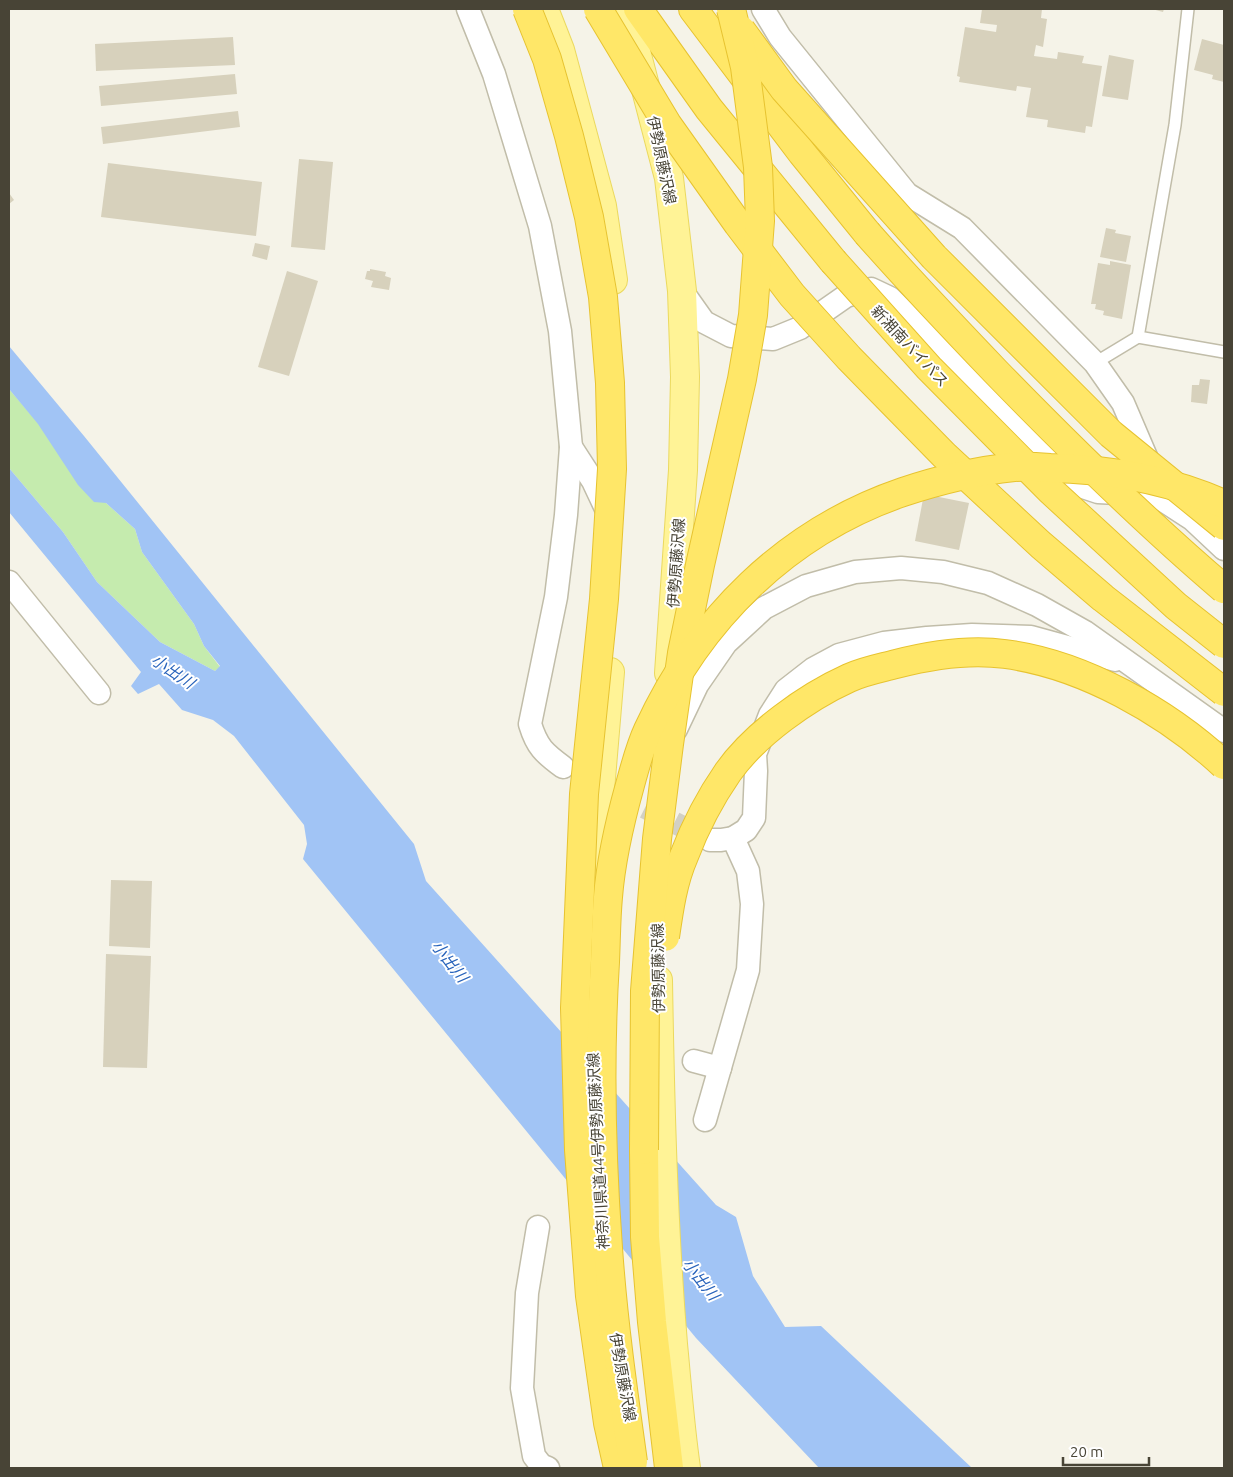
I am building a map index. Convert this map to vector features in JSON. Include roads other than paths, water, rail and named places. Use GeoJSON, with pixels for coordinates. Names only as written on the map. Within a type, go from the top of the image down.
{"type":"FeatureCollection","features":[{"type":"Feature","properties":{"kind":"highway"},"geometry":{"type":"LineString","coordinates":[[527,9],[547,60],[569,136],[589,217],[602,296],[610,383],[612,478],[604,599],[584,794],[575,1008],[579,1150],[590,1296],[608,1422],[618,1468]]}},
{"type":"Feature","properties":{"kind":"highway"},"geometry":{"type":"LineString","coordinates":[[598,9],[673,132],[738,224],[792,295],[830,337],[944,455],[1041,545],[1103,598],[1224,692]]}},
{"type":"Feature","properties":{"kind":"highway","name":"新湘南バイパス"},"geometry":{"type":"LineString","coordinates":[[638,9],[709,108],[833,261],[929,368],[1050,490],[1176,606],[1224,644]]}},
{"type":"Feature","properties":{"kind":"highway"},"geometry":{"type":"LineString","coordinates":[[693,9],[802,153],[914,288],[1037,414],[1157,531],[1224,589]]}},
{"type":"Feature","properties":{"kind":"highway"},"geometry":{"type":"LineString","coordinates":[[726,9],[784,89],[934,257],[1111,434],[1224,526]]}},
{"type":"Feature","properties":{"kind":"highway"},"geometry":{"type":"LineString","coordinates":[[669,1468],[661,1410],[645,1237],[645,991],[657,839],[667,753],[684,643],[742,378],[753,315],[760,221],[758,167],[745,67],[731,9]]}},
{"type":"Feature","properties":{"kind":"highway"},"geometry":{"type":"LineString","coordinates":[[634,1468],[617,1345],[608,1246],[601,1094],[603,988],[608,895],[614,849],[634,771],[647,732],[686,660],[710,627],[749,586],[791,551],[827,526],[858,510],[882,499],[930,483],[974,473],[1017,467],[1106,471],[1145,478],[1186,489],[1224,504]]}},
{"type":"Feature","properties":{"kind":"highway"},"geometry":{"type":"LineString","coordinates":[[644,1150],[663,952],[670,903],[683,857],[703,812],[728,772],[762,736],[787,715],[818,694],[850,677],[918,658],[976,652],[1005,654],[1036,660],[1096,680],[1124,694],[1173,725],[1224,765]]}},
{"type":"Feature","properties":{"kind":"main road"},"geometry":{"type":"LineString","coordinates":[[544,9],[560,50],[602,206],[615,293],[623,378],[621,540]]}},
{"type":"Feature","properties":{"kind":"main road","name":"伊勢原藤沢線"},"geometry":{"type":"LineString","coordinates":[[625,9],[669,178],[682,291],[685,377],[683,470],[656,896],[666,1250],[686,1468]]}},
{"type":"Feature","properties":{"kind":"main road","name":"神奈川県道44号伊勢原藤沢線"},"geometry":{"type":"LineString","coordinates":[[606,1286],[593,1099],[590,1016],[594,861],[621,540]]}},
{"type":"Feature","properties":{"kind":"main road","name":"伊勢原藤沢線"},"geometry":{"type":"LineString","coordinates":[[606,1286],[639,1468]]}},
{"type":"Feature","properties":{"kind":"street"},"geometry":{"type":"LineString","coordinates":[[468,9],[494,74],[540,226],[560,330],[571,447],[566,515],[556,597],[530,724],[535,740],[546,754],[563,767]]}},
{"type":"Feature","properties":{"kind":"street"},"geometry":{"type":"LineString","coordinates":[[763,9],[780,37],[907,194],[962,228],[1095,363],[1123,402],[1150,466],[1155,495]]}},
{"type":"Feature","properties":{"kind":"street"},"geometry":{"type":"LineString","coordinates":[[682,291],[704,322],[710,326],[731,336],[773,339],[800,328],[846,296],[871,289],[890,298],[1080,486],[1098,492],[1155,495],[1192,519],[1224,549]]}},
{"type":"Feature","properties":{"kind":"street"},"geometry":{"type":"LineString","coordinates":[[571,447],[593,481],[621,540]]}},
{"type":"Feature","properties":{"kind":"street"},"geometry":{"type":"LineString","coordinates":[[664,756],[697,685],[726,643],[764,608],[806,586],[855,572],[901,568],[943,572],[988,583],[1037,605],[1077,627],[1135,666],[1224,731]]}},
{"type":"Feature","properties":{"kind":"street"},"geometry":{"type":"LineString","coordinates":[[9,582],[99,693]]}},
{"type":"Feature","properties":{"kind":"street"},"geometry":{"type":"LineString","coordinates":[[710,840],[733,838],[746,830],[754,818],[755,754],[770,716],[786,690],[813,669],[839,655],[884,644],[926,638],[972,635],[1031,637],[1135,666]]}},
{"type":"Feature","properties":{"kind":"street"},"geometry":{"type":"LineString","coordinates":[[705,1120],[748,970],[752,904],[748,871],[733,838]]}},
{"type":"Feature","properties":{"kind":"street"},"geometry":{"type":"LineString","coordinates":[[694,1061],[720,1068]]}},
{"type":"Feature","properties":{"kind":"street"},"geometry":{"type":"LineString","coordinates":[[538,1227],[527,1293],[522,1388],[534,1456],[541,1466],[548,1468]]}},
{"type":"Feature","properties":{"kind":"lane"},"geometry":{"type":"LineString","coordinates":[[1138,338],[1175,126],[1188,9]]}},
{"type":"Feature","properties":{"kind":"lane"},"geometry":{"type":"LineString","coordinates":[[1095,363],[1138,338],[1224,352]]}},
{"type":"Feature","properties":{"kind":"water","name":"小出川"},"geometry":{"type":"Polygon","coordinates":[[[9,346],[414,844],[426,881],[716,1205],[736,1217],[753,1276],[785,1327],[821,1326],[972,1468],[819,1468],[696,1338],[303,859],[307,844],[304,825],[234,736],[213,720],[182,710],[159,684],[138,694],[131,686],[141,672],[9,512],[9,468],[63,532],[97,582],[160,642],[215,671],[220,666],[204,646],[194,624],[142,552],[135,529],[106,503],[94,502],[78,485],[38,424],[9,389],[9,346]]]}},
{"type":"Feature","properties":{"kind":"tunnel"},"geometry":{"type":"LineString","coordinates":[[586,778],[709,840]]}}]}
